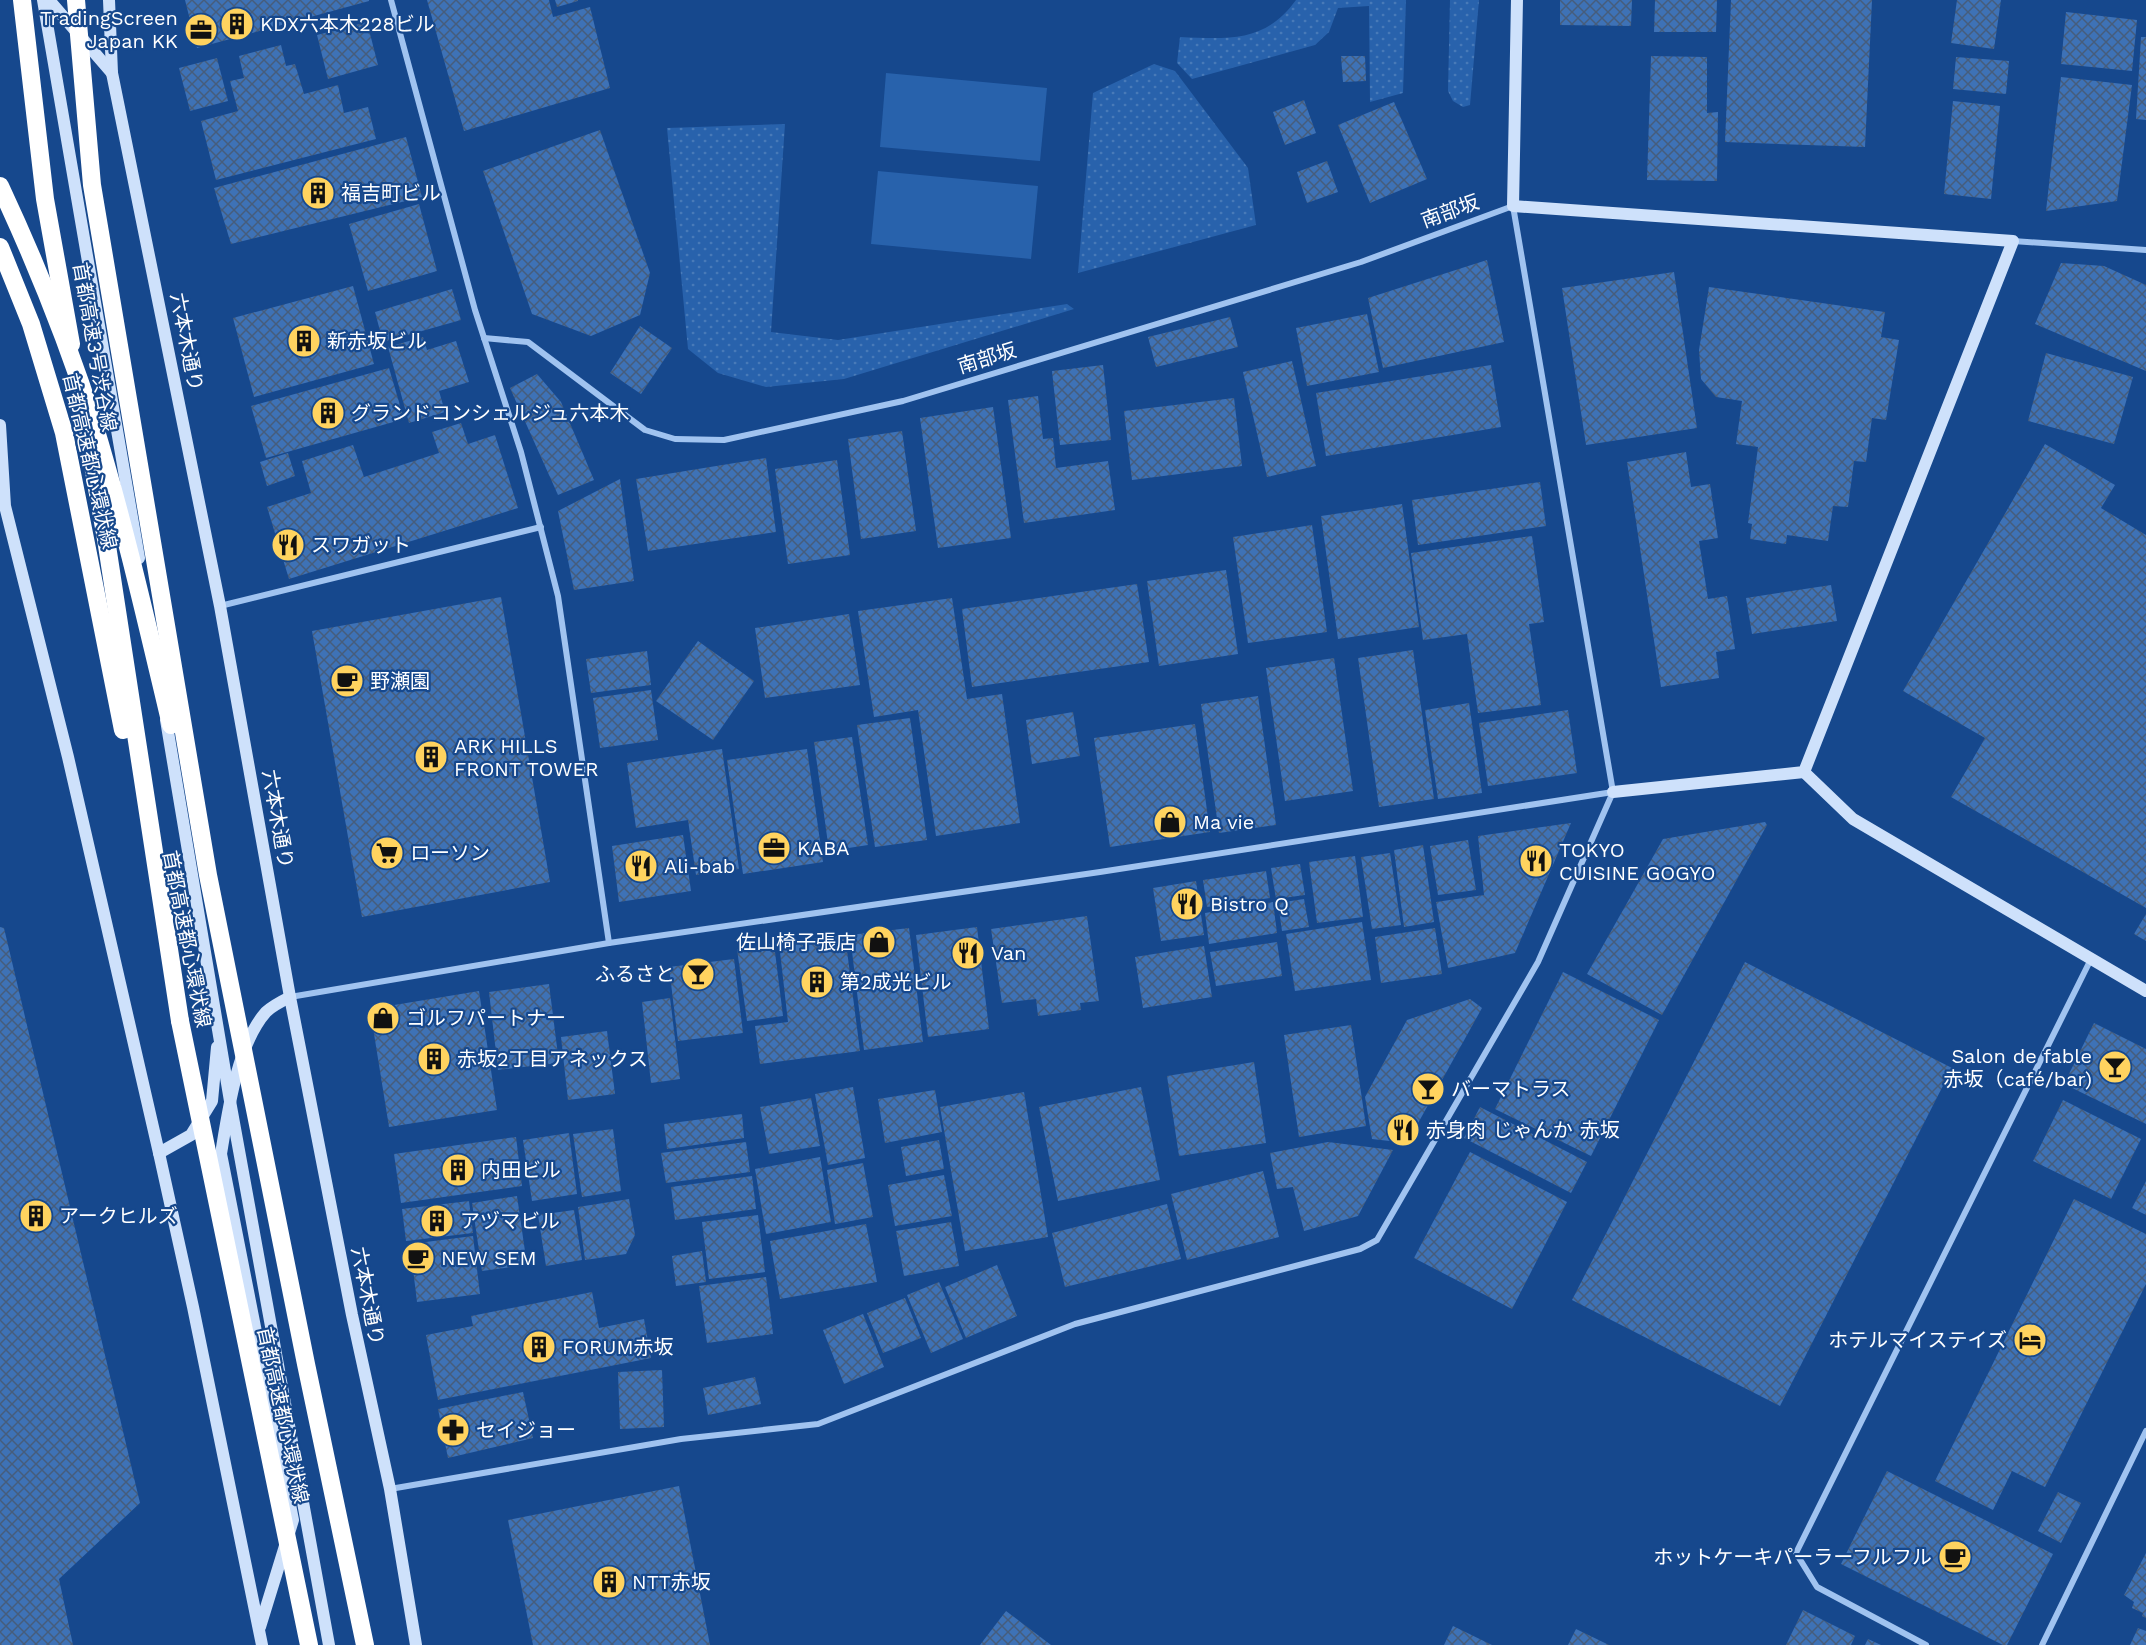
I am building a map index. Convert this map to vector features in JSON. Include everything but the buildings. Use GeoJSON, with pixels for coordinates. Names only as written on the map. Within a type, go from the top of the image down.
{"type":"FeatureCollection","features":[{"type":"Feature","properties":{"kind":"highway","name":"首都高速3号渋谷線"},"geometry":{"type":"LineString","coordinates":[[22,0],[45,199],[106,539],[180,1021]]}},
{"type":"Feature","properties":{"kind":"highway","name":"首都高速都心環状線"},"geometry":{"type":"LineString","coordinates":[[76,0],[92,185],[208,875],[365,1645]]}},
{"type":"Feature","properties":{"kind":"highway","name":"首都高速都心環状線"},"geometry":{"type":"LineString","coordinates":[[0,186],[53,309],[93,424],[127,545],[208,875]]}},
{"type":"Feature","properties":{"kind":"highway","name":"首都高速都心環状線"},"geometry":{"type":"LineString","coordinates":[[0,247],[32,324],[64,433],[180,1021],[309,1645]]}},
{"type":"Feature","properties":{"kind":"main road"},"geometry":{"type":"LineString","coordinates":[[44,0],[219,1025],[230,1101],[329,1645]]}},
{"type":"Feature","properties":{"kind":"main road"},"geometry":{"type":"LineString","coordinates":[[49,0],[112,73]]}},
{"type":"Feature","properties":{"kind":"main road","name":"六本木通り"},"geometry":{"type":"LineString","coordinates":[[109,0],[112,73],[220,606],[290,997],[352,1315],[390,1489],[416,1645]]}},
{"type":"Feature","properties":{"kind":"main road"},"geometry":{"type":"LineString","coordinates":[[1517,0],[1513,206],[2013,241],[1804,772]]}},
{"type":"Feature","properties":{"kind":"main road"},"geometry":{"type":"LineString","coordinates":[[0,425],[5,506]]}},
{"type":"Feature","properties":{"kind":"main road"},"geometry":{"type":"LineString","coordinates":[[0,487],[68,757],[159,1153],[262,1645]]}},
{"type":"Feature","properties":{"kind":"main road"},"geometry":{"type":"LineString","coordinates":[[1613,792],[1804,772],[1853,819],[2146,991]]}},
{"type":"Feature","properties":{"kind":"main road"},"geometry":{"type":"LineString","coordinates":[[259,1630],[293,1520],[221,1154],[230,1101],[251,1032],[268,1010],[290,997]]}},
{"type":"Feature","properties":{"kind":"main road"},"geometry":{"type":"LineString","coordinates":[[159,1153],[191,1135],[212,1101],[219,1025]]}},
{"type":"Feature","properties":{"kind":"street"},"geometry":{"type":"LineString","coordinates":[[392,0],[484,338],[521,452],[558,596],[609,943]]}},
{"type":"Feature","properties":{"kind":"street"},"geometry":{"type":"LineString","coordinates":[[390,1489],[681,1439],[818,1424],[1074,1324],[1360,1249],[1377,1240],[1538,962],[1613,792],[1513,206]]}},
{"type":"Feature","properties":{"kind":"street","name":"南部坂"},"geometry":{"type":"LineString","coordinates":[[484,338],[528,342],[645,430],[675,439],[724,440],[903,401],[1361,261],[1513,206]]}},
{"type":"Feature","properties":{"kind":"street"},"geometry":{"type":"LineString","coordinates":[[2013,241],[2146,250]]}},
{"type":"Feature","properties":{"kind":"street"},"geometry":{"type":"LineString","coordinates":[[220,606],[541,527]]}},
{"type":"Feature","properties":{"kind":"street"},"geometry":{"type":"LineString","coordinates":[[290,997],[609,943],[1100,872],[1613,792]]}},
{"type":"Feature","properties":{"kind":"street"},"geometry":{"type":"LineString","coordinates":[[1926,1645],[1817,1587],[1796,1553],[2091,959]]}},
{"type":"Feature","properties":{"kind":"street"},"geometry":{"type":"LineString","coordinates":[[2042,1645],[2146,1431]]}},
{"type":"Feature","properties":{"kind":"shaded area"},"geometry":{"type":"Polygon","coordinates":[[[1296,0],[1406,0],[1403,93],[1370,102],[1369,6],[1338,8],[1329,32],[1315,45],[1192,79],[1177,63],[1180,37],[1230,38],[1258,31],[1272,24],[1296,0]]]}},
{"type":"Feature","properties":{"kind":"shaded area"},"geometry":{"type":"Polygon","coordinates":[[[1450,0],[1479,0],[1470,105],[1463,107],[1453,101],[1448,91],[1450,0]]]}},
{"type":"Feature","properties":{"kind":"shaded area"},"geometry":{"type":"Polygon","coordinates":[[[1154,64],[1175,71],[1248,168],[1256,225],[1078,273],[1093,93],[1154,64]]]}},
{"type":"Feature","properties":{"kind":"shaded area"},"geometry":{"type":"Polygon","coordinates":[[[886,73],[1047,88],[1040,161],[880,147],[886,73]]]}},
{"type":"Feature","properties":{"kind":"shaded area"},"geometry":{"type":"Polygon","coordinates":[[[785,124],[771,332],[838,340],[1067,304],[1074,309],[844,379],[766,387],[718,373],[688,349],[667,128],[785,124]]]}},
{"type":"Feature","properties":{"kind":"shaded area"},"geometry":{"type":"Polygon","coordinates":[[[878,171],[1038,186],[1031,259],[871,244],[878,171]]]}},
{"type":"Feature","properties":{"kind":"place","name":"KDX六本木228ビル"},"geometry":{"type":"Point","coordinates":[237,24]}},
{"type":"Feature","properties":{"kind":"place","name":"TradingScreen Japan KK"},"geometry":{"type":"Point","coordinates":[201,30]}},
{"type":"Feature","properties":{"kind":"place","name":"福吉町ビル"},"geometry":{"type":"Point","coordinates":[318,193]}},
{"type":"Feature","properties":{"kind":"place","name":"新赤坂ビル"},"geometry":{"type":"Point","coordinates":[304,341]}},
{"type":"Feature","properties":{"kind":"place","name":"グランドコンシェルジュ六本木"},"geometry":{"type":"Point","coordinates":[328,413]}},
{"type":"Feature","properties":{"kind":"place","name":"スワガット"},"geometry":{"type":"Point","coordinates":[288,545]}},
{"type":"Feature","properties":{"kind":"place","name":"野瀬園"},"geometry":{"type":"Point","coordinates":[347,681]}},
{"type":"Feature","properties":{"kind":"place","name":"ARK HILLS FRONT TOWER"},"geometry":{"type":"Point","coordinates":[431,757]}},
{"type":"Feature","properties":{"kind":"place","name":"Ma vie"},"geometry":{"type":"Point","coordinates":[1170,822]}},
{"type":"Feature","properties":{"kind":"place","name":"KABA"},"geometry":{"type":"Point","coordinates":[774,848]}},
{"type":"Feature","properties":{"kind":"place","name":"ローソン"},"geometry":{"type":"Point","coordinates":[387,853]}},
{"type":"Feature","properties":{"kind":"place","name":"TOKYO CUISINE GOGYO"},"geometry":{"type":"Point","coordinates":[1536,861]}},
{"type":"Feature","properties":{"kind":"place","name":"Ali-bab"},"geometry":{"type":"Point","coordinates":[641,866]}},
{"type":"Feature","properties":{"kind":"place","name":"Bistro Q"},"geometry":{"type":"Point","coordinates":[1187,904]}},
{"type":"Feature","properties":{"kind":"place","name":"佐山椅子張店"},"geometry":{"type":"Point","coordinates":[879,942]}},
{"type":"Feature","properties":{"kind":"place","name":"Van"},"geometry":{"type":"Point","coordinates":[968,953]}},
{"type":"Feature","properties":{"kind":"place","name":"ふるさと"},"geometry":{"type":"Point","coordinates":[698,974]}},
{"type":"Feature","properties":{"kind":"place","name":"第2成光ビル"},"geometry":{"type":"Point","coordinates":[817,982]}},
{"type":"Feature","properties":{"kind":"place","name":"ゴルフパートナー"},"geometry":{"type":"Point","coordinates":[383,1018]}},
{"type":"Feature","properties":{"kind":"place","name":"赤坂2丁目アネックス"},"geometry":{"type":"Point","coordinates":[434,1059]}},
{"type":"Feature","properties":{"kind":"place","name":"Salon de fable 赤坂（café/bar)"},"geometry":{"type":"Point","coordinates":[2115,1067]}},
{"type":"Feature","properties":{"kind":"place","name":"バーマトラス"},"geometry":{"type":"Point","coordinates":[1428,1089]}},
{"type":"Feature","properties":{"kind":"place","name":"赤身肉 じゃんか 赤坂"},"geometry":{"type":"Point","coordinates":[1403,1130]}},
{"type":"Feature","properties":{"kind":"place","name":"内田ビル"},"geometry":{"type":"Point","coordinates":[458,1170]}},
{"type":"Feature","properties":{"kind":"place","name":"アークヒルズ"},"geometry":{"type":"Point","coordinates":[36,1216]}},
{"type":"Feature","properties":{"kind":"place","name":"アヅマビル"},"geometry":{"type":"Point","coordinates":[437,1221]}},
{"type":"Feature","properties":{"kind":"place","name":"NEW SEM"},"geometry":{"type":"Point","coordinates":[418,1258]}},
{"type":"Feature","properties":{"kind":"place","name":"ホテルマイステイズ"},"geometry":{"type":"Point","coordinates":[2030,1340]}},
{"type":"Feature","properties":{"kind":"place","name":"FORUM赤坂"},"geometry":{"type":"Point","coordinates":[539,1347]}},
{"type":"Feature","properties":{"kind":"place","name":"セイジョー"},"geometry":{"type":"Point","coordinates":[453,1430]}},
{"type":"Feature","properties":{"kind":"place","name":"ホットケーキパーラーフルフル"},"geometry":{"type":"Point","coordinates":[1955,1557]}},
{"type":"Feature","properties":{"kind":"place","name":"NTT赤坂"},"geometry":{"type":"Point","coordinates":[609,1582]}}]}
